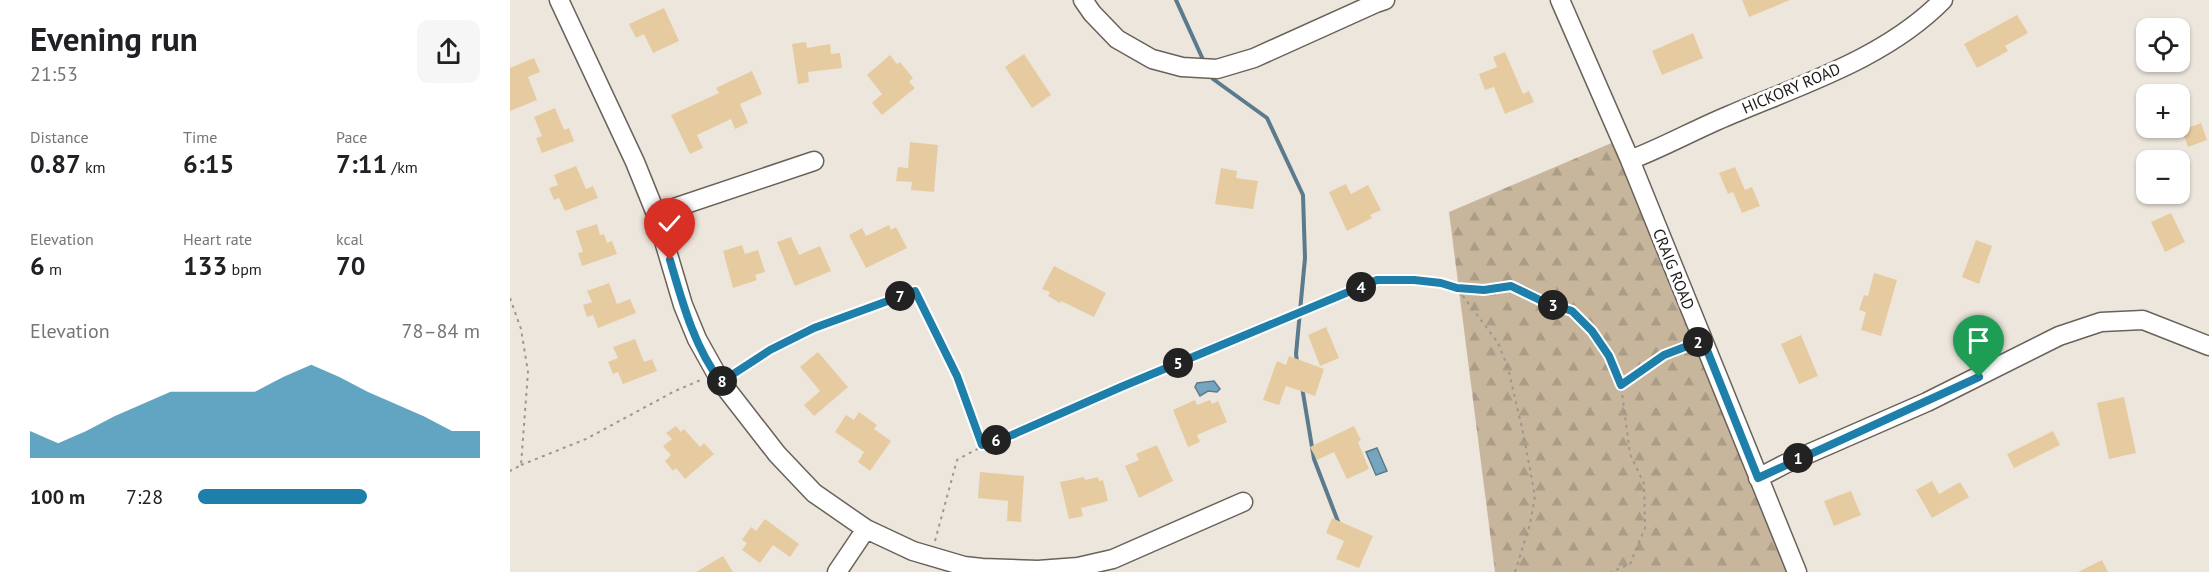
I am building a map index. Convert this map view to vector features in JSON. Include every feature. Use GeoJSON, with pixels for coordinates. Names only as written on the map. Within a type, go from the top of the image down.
{"type":"FeatureCollection","features":[{"type":"Feature","properties":{"kind":"street"},"geometry":{"type":"LineString","coordinates":[[559,0],[619,124],[656,214],[683,305],[697,339],[718,378],[777,454],[814,493],[866,530],[913,550],[964,566],[1038,570],[1115,566],[1243,502]]}},
{"type":"Feature","properties":{"kind":"street"},"geometry":{"type":"LineString","coordinates":[[1083,0],[1117,39],[1152,59],[1182,66],[1217,69],[1254,58],[1385,0]]}},
{"type":"Feature","properties":{"kind":"street","name":"CRAIG ROAD"},"geometry":{"type":"LineString","coordinates":[[1560,0],[1630,160],[1797,572]]}},
{"type":"Feature","properties":{"kind":"street","name":"HICKORY ROAD"},"geometry":{"type":"LineString","coordinates":[[1630,160],[1664,147],[1719,120],[1832,71],[1888,43],[1943,0]]}},
{"type":"Feature","properties":{"kind":"street"},"geometry":{"type":"LineString","coordinates":[[656,214],[814,161]]}},
{"type":"Feature","properties":{"kind":"street"},"geometry":{"type":"LineString","coordinates":[[1758,478],[1927,402],[2060,336],[2101,322],[2143,320],[2209,346]]}},
{"type":"Feature","properties":{"kind":"street"},"geometry":{"type":"LineString","coordinates":[[837,572],[866,530]]}},
{"type":"Feature","properties":{"kind":"path"},"geometry":{"type":"LineString","coordinates":[[931,556],[957,460],[982,445],[1021,431],[1377,280],[1432,282],[1457,288],[1484,290],[1511,286],[1544,302],[1572,311],[1592,331],[1609,356],[1621,385],[1630,454],[1644,484],[1645,528],[1630,564],[1611,572]]}},
{"type":"Feature","properties":{"kind":"path"},"geometry":{"type":"LineString","coordinates":[[1457,288],[1498,343],[1508,368],[1523,432],[1535,496],[1530,524],[1515,572]]}},
{"type":"Feature","properties":{"kind":"path"},"geometry":{"type":"LineString","coordinates":[[510,471],[586,439],[675,391],[718,378],[814,328],[915,291],[957,376],[982,445]]}},
{"type":"Feature","properties":{"kind":"path"},"geometry":{"type":"LineString","coordinates":[[510,298],[520,329],[528,372],[521,465]]}},
{"type":"Feature","properties":{"kind":"path"},"geometry":{"type":"LineString","coordinates":[[1621,385],[1664,355],[1703,340]]}},
{"type":"Feature","properties":{"kind":"green space"},"geometry":{"type":"Polygon","coordinates":[[[1621,139],[1798,572],[1495,572],[1449,212],[1621,139]]]}},
{"type":"Feature","properties":{"kind":"water"},"geometry":{"type":"Polygon","coordinates":[[[1214,381],[1220,389],[1217,392],[1208,391],[1200,396],[1195,387],[1197,383],[1214,381]]]}},
{"type":"Feature","properties":{"kind":"water"},"geometry":{"type":"Polygon","coordinates":[[[1377,448],[1387,471],[1376,475],[1366,452],[1377,448]]]}},
{"type":"Feature","properties":{"kind":"building"},"geometry":{"type":"Polygon","coordinates":[[[1742,0],[1790,0],[1749,17],[1742,0]]]}},
{"type":"Feature","properties":{"kind":"building"},"geometry":{"type":"Polygon","coordinates":[[[664,8],[679,41],[653,53],[644,34],[636,38],[629,24],[664,8]]]}},
{"type":"Feature","properties":{"kind":"building"},"geometry":{"type":"Polygon","coordinates":[[[2017,15],[2028,33],[2005,46],[2008,51],[1977,68],[1964,44],[2017,15]]]}},
{"type":"Feature","properties":{"kind":"building"},"geometry":{"type":"Polygon","coordinates":[[[1693,33],[1703,58],[1662,75],[1652,51],[1693,33]]]}},
{"type":"Feature","properties":{"kind":"building"},"geometry":{"type":"Polygon","coordinates":[[[806,42],[807,48],[830,44],[831,54],[840,53],[842,68],[808,72],[809,82],[798,84],[792,44],[806,42]]]}},
{"type":"Feature","properties":{"kind":"building"},"geometry":{"type":"Polygon","coordinates":[[[1505,52],[1523,94],[1529,91],[1534,102],[1505,114],[1494,87],[1485,90],[1479,74],[1497,67],[1493,57],[1505,52]]]}},
{"type":"Feature","properties":{"kind":"building"},"geometry":{"type":"Polygon","coordinates":[[[1024,54],[1051,95],[1032,108],[1005,67],[1024,54]]]}},
{"type":"Feature","properties":{"kind":"building"},"geometry":{"type":"Polygon","coordinates":[[[890,55],[897,64],[900,62],[913,78],[909,82],[915,88],[882,115],[872,103],[882,94],[867,75],[890,55]]]}},
{"type":"Feature","properties":{"kind":"building"},"geometry":{"type":"Polygon","coordinates":[[[534,58],[540,72],[528,77],[537,100],[510,111],[510,68],[534,58]]]}},
{"type":"Feature","properties":{"kind":"building"},"geometry":{"type":"Polygon","coordinates":[[[752,71],[762,94],[740,104],[748,123],[735,129],[731,119],[697,135],[703,148],[690,154],[671,115],[719,93],[716,88],[752,71]]]}},
{"type":"Feature","properties":{"kind":"building"},"geometry":{"type":"Polygon","coordinates":[[[555,108],[564,130],[569,128],[574,141],[542,153],[536,138],[542,136],[534,117],[555,108]]]}},
{"type":"Feature","properties":{"kind":"building"},"geometry":{"type":"Polygon","coordinates":[[[2201,123],[2207,140],[2188,147],[2185,138],[2190,138],[2190,127],[2201,123]]]}},
{"type":"Feature","properties":{"kind":"building"},"geometry":{"type":"Polygon","coordinates":[[[910,142],[938,145],[934,192],[911,190],[912,182],[896,181],[898,167],[908,168],[910,142]]]}},
{"type":"Feature","properties":{"kind":"building"},"geometry":{"type":"Polygon","coordinates":[[[576,166],[586,189],[593,186],[598,198],[565,211],[559,198],[554,200],[549,188],[558,185],[554,175],[576,166]]]}},
{"type":"Feature","properties":{"kind":"building"},"geometry":{"type":"Polygon","coordinates":[[[1735,167],[1745,190],[1752,187],[1760,206],[1742,213],[1733,192],[1728,194],[1719,173],[1735,167]]]}},
{"type":"Feature","properties":{"kind":"building"},"geometry":{"type":"Polygon","coordinates":[[[1221,168],[1237,171],[1236,178],[1258,181],[1253,209],[1215,204],[1221,168]]]}},
{"type":"Feature","properties":{"kind":"building"},"geometry":{"type":"Polygon","coordinates":[[[1346,184],[1351,194],[1368,185],[1381,210],[1370,215],[1372,218],[1347,231],[1329,192],[1346,184]]]}},
{"type":"Feature","properties":{"kind":"building"},"geometry":{"type":"Polygon","coordinates":[[[2171,213],[2185,242],[2165,252],[2151,222],[2171,213]]]}},
{"type":"Feature","properties":{"kind":"building"},"geometry":{"type":"Polygon","coordinates":[[[597,224],[600,235],[604,234],[607,243],[612,241],[617,254],[582,266],[578,253],[583,252],[576,231],[597,224]]]}},
{"type":"Feature","properties":{"kind":"building"},"geometry":{"type":"Polygon","coordinates":[[[889,225],[891,230],[896,227],[907,248],[866,268],[849,235],[862,228],[866,236],[889,225]]]}},
{"type":"Feature","properties":{"kind":"building"},"geometry":{"type":"Polygon","coordinates":[[[791,237],[799,255],[820,246],[831,271],[795,286],[777,242],[791,237]]]}},
{"type":"Feature","properties":{"kind":"building"},"geometry":{"type":"Polygon","coordinates":[[[1976,240],[1992,246],[1979,284],[1962,277],[1976,240]]]}},
{"type":"Feature","properties":{"kind":"building"},"geometry":{"type":"Polygon","coordinates":[[[742,245],[745,254],[758,250],[765,272],[755,275],[757,280],[733,288],[723,251],[742,245]]]}},
{"type":"Feature","properties":{"kind":"building"},"geometry":{"type":"Polygon","coordinates":[[[1054,266],[1106,293],[1094,317],[1061,301],[1060,303],[1048,296],[1050,292],[1042,289],[1054,266]]]}},
{"type":"Feature","properties":{"kind":"building"},"geometry":{"type":"Polygon","coordinates":[[[1874,273],[1897,280],[1881,336],[1861,330],[1866,312],[1859,310],[1864,295],[1868,296],[1874,273]]]}},
{"type":"Feature","properties":{"kind":"building"},"geometry":{"type":"Polygon","coordinates":[[[609,283],[617,304],[630,299],[636,313],[598,328],[593,315],[587,317],[583,305],[592,302],[587,291],[609,283]]]}},
{"type":"Feature","properties":{"kind":"building"},"geometry":{"type":"Polygon","coordinates":[[[1326,327],[1339,358],[1320,366],[1308,335],[1326,327]]]}},
{"type":"Feature","properties":{"kind":"building"},"geometry":{"type":"Polygon","coordinates":[[[1801,335],[1818,376],[1799,384],[1781,344],[1801,335]]]}},
{"type":"Feature","properties":{"kind":"building"},"geometry":{"type":"Polygon","coordinates":[[[635,339],[644,362],[652,359],[657,371],[623,384],[618,372],[613,374],[608,362],[618,358],[613,347],[635,339]]]}},
{"type":"Feature","properties":{"kind":"building"},"geometry":{"type":"Polygon","coordinates":[[[818,352],[848,387],[814,416],[804,405],[820,391],[800,367],[818,352]]]}},
{"type":"Feature","properties":{"kind":"building"},"geometry":{"type":"Polygon","coordinates":[[[1289,356],[1324,369],[1315,396],[1286,386],[1279,405],[1263,400],[1277,361],[1286,365],[1289,356]]]}},
{"type":"Feature","properties":{"kind":"building"},"geometry":{"type":"Polygon","coordinates":[[[2124,397],[2136,453],[2109,459],[2097,403],[2124,397]]]}},
{"type":"Feature","properties":{"kind":"building"},"geometry":{"type":"Polygon","coordinates":[[[1195,400],[1197,405],[1210,400],[1212,404],[1218,401],[1227,422],[1197,435],[1200,442],[1188,447],[1173,410],[1195,400]]]}},
{"type":"Feature","properties":{"kind":"building"},"geometry":{"type":"Polygon","coordinates":[[[859,412],[877,425],[874,429],[891,441],[870,471],[858,462],[864,452],[835,432],[846,415],[854,420],[859,412]]]}},
{"type":"Feature","properties":{"kind":"building"},"geometry":{"type":"Polygon","coordinates":[[[676,426],[681,432],[684,429],[700,447],[704,443],[714,454],[685,479],[676,468],[673,471],[665,461],[671,455],[663,446],[672,439],[666,433],[676,426]]]}},
{"type":"Feature","properties":{"kind":"building"},"geometry":{"type":"Polygon","coordinates":[[[1354,426],[1361,440],[1358,442],[1369,469],[1347,479],[1334,452],[1317,460],[1310,447],[1354,426]]]}},
{"type":"Feature","properties":{"kind":"building"},"geometry":{"type":"Polygon","coordinates":[[[2053,431],[2060,445],[2014,468],[2007,454],[2053,431]]]}},
{"type":"Feature","properties":{"kind":"building"},"geometry":{"type":"Polygon","coordinates":[[[1157,445],[1173,481],[1139,498],[1125,466],[1139,460],[1136,454],[1157,445]]]}},
{"type":"Feature","properties":{"kind":"building"},"geometry":{"type":"Polygon","coordinates":[[[980,472],[1024,476],[1021,522],[1007,521],[1008,501],[978,498],[980,472]]]}},
{"type":"Feature","properties":{"kind":"building"},"geometry":{"type":"Polygon","coordinates":[[[1084,477],[1085,480],[1098,477],[1099,481],[1103,480],[1108,501],[1081,508],[1083,516],[1069,519],[1060,482],[1084,477]]]}},
{"type":"Feature","properties":{"kind":"building"},"geometry":{"type":"Polygon","coordinates":[[[1932,481],[1939,494],[1960,482],[1969,497],[1932,518],[1916,490],[1932,481]]]}},
{"type":"Feature","properties":{"kind":"building"},"geometry":{"type":"Polygon","coordinates":[[[1851,491],[1861,515],[1834,526],[1824,501],[1851,491]]]}},
{"type":"Feature","properties":{"kind":"building"},"geometry":{"type":"Polygon","coordinates":[[[1332,518],[1373,536],[1359,568],[1336,559],[1344,541],[1326,533],[1332,518]]]}},
{"type":"Feature","properties":{"kind":"building"},"geometry":{"type":"Polygon","coordinates":[[[765,519],[799,544],[790,557],[773,545],[760,563],[742,550],[747,543],[742,540],[751,527],[756,531],[765,519]]]}},
{"type":"Feature","properties":{"kind":"building"},"geometry":{"type":"Polygon","coordinates":[[[723,556],[733,572],[696,572],[723,556]]]}},
{"type":"Feature","properties":{"kind":"building"},"geometry":{"type":"Polygon","coordinates":[[[2102,560],[2108,572],[2078,572],[2102,560]]]}},
{"type":"Feature","properties":{"kind":"waterway"},"geometry":{"type":"LineString","coordinates":[[1176,0],[1205,64]]}},
{"type":"Feature","properties":{"kind":"waterway"},"geometry":{"type":"LineString","coordinates":[[1210,73],[1213,79],[1267,118],[1303,195],[1305,258],[1297,362]]}},
{"type":"Feature","properties":{"kind":"waterway"},"geometry":{"type":"LineString","coordinates":[[1302,387],[1314,459],[1339,524]]}},
{"type":"Feature","properties":{"kind":"route"},"geometry":{"type":"LineString","coordinates":[[670,260],[683,305],[697,339],[721,382],[770,350],[814,328],[915,291],[957,376],[982,445],[1012,435],[1377,280],[1414,280],[1441,283],[1457,288],[1484,290],[1511,286],[1544,302],[1572,311],[1592,331],[1609,356],[1621,385],[1664,355],[1703,340],[1758,478],[1979,377]]}}]}
